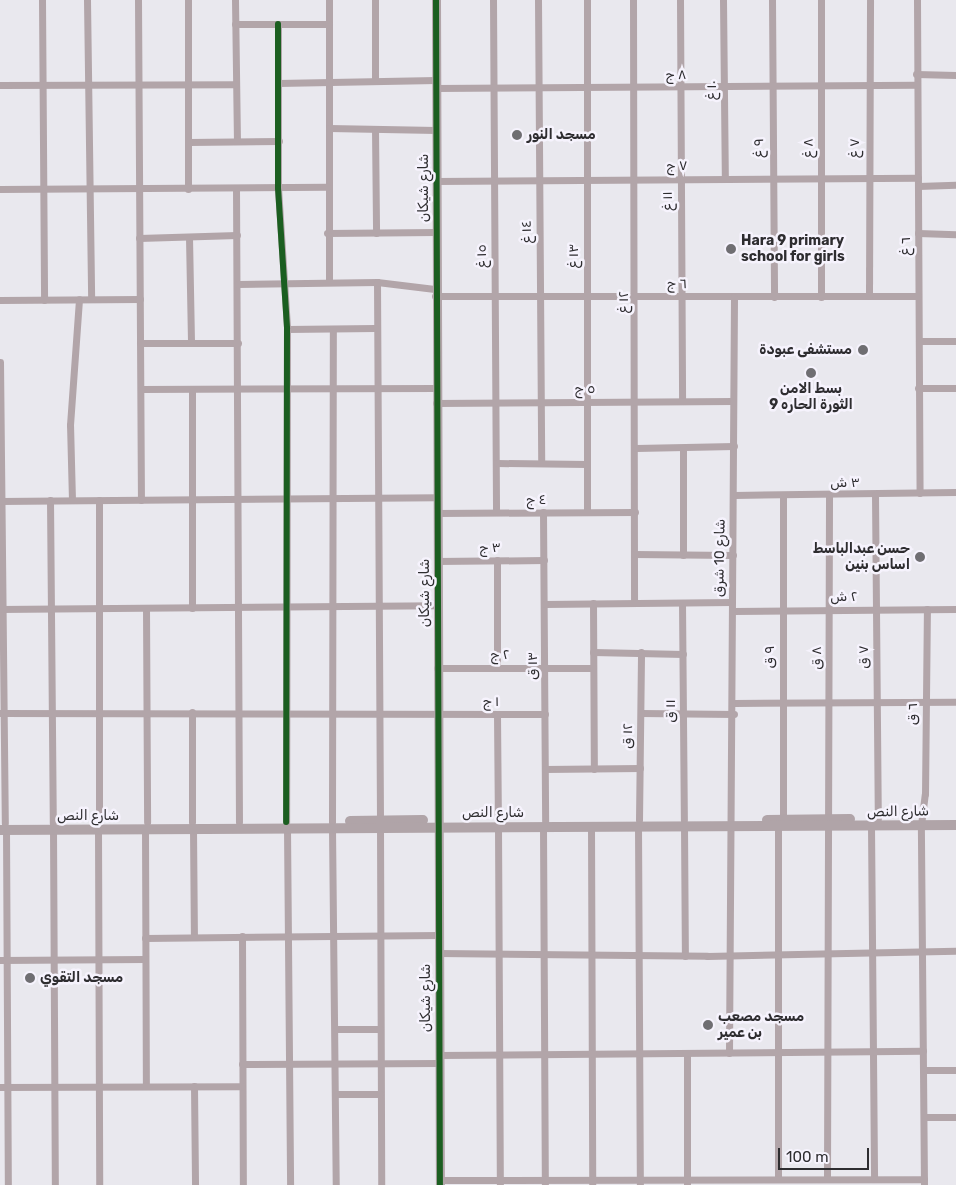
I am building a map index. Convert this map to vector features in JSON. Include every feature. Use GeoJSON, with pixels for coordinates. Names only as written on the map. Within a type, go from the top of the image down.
{"type":"FeatureCollection","features":[{"type":"Feature","properties":{"kind":"main road","name":"شارع النص"},"geometry":{"type":"LineString","coordinates":[[3,827],[875,823],[956,819]]}},
{"type":"Feature","properties":{"kind":"main road","name":"شارع النص"},"geometry":{"type":"LineString","coordinates":[[192,825],[238,822],[286,825]]}},
{"type":"Feature","properties":{"kind":"main road","name":"شارع النص"},"geometry":{"type":"LineString","coordinates":[[921,822],[956,825]]}},
{"type":"Feature","properties":{"kind":"main road","name":"شارع النص"},"geometry":{"type":"LineString","coordinates":[[544,824],[591,826],[639,823]]}},
{"type":"Feature","properties":{"kind":"street"},"geometry":{"type":"LineString","coordinates":[[42,0],[44,300]]}},
{"type":"Feature","properties":{"kind":"street"},"geometry":{"type":"LineString","coordinates":[[87,0],[91,298]]}},
{"type":"Feature","properties":{"kind":"street"},"geometry":{"type":"LineString","coordinates":[[138,0],[141,500]]}},
{"type":"Feature","properties":{"kind":"street"},"geometry":{"type":"LineString","coordinates":[[188,0],[188,189]]}},
{"type":"Feature","properties":{"kind":"street"},"geometry":{"type":"LineString","coordinates":[[235,0],[237,141]]}},
{"type":"Feature","properties":{"kind":"street"},"geometry":{"type":"LineString","coordinates":[[329,0],[327,233],[330,281]]}},
{"type":"Feature","properties":{"kind":"street"},"geometry":{"type":"LineString","coordinates":[[375,0],[375,81]]}},
{"type":"Feature","properties":{"kind":"street","name":"شارع شيكان"},"geometry":{"type":"LineString","coordinates":[[436,0],[435,293],[440,1183]]}},
{"type":"Feature","properties":{"kind":"street","name":"١٥ غ"},"geometry":{"type":"LineString","coordinates":[[493,0],[497,401],[496,512]]}},
{"type":"Feature","properties":{"kind":"street","name":"١٤ غ"},"geometry":{"type":"LineString","coordinates":[[538,0],[538,180],[542,463]]}},
{"type":"Feature","properties":{"kind":"street","name":"١٣ غ"},"geometry":{"type":"LineString","coordinates":[[587,0],[587,512]]}},
{"type":"Feature","properties":{"kind":"street","name":"١٢ غ"},"geometry":{"type":"LineString","coordinates":[[633,0],[637,296],[634,603]]}},
{"type":"Feature","properties":{"kind":"street","name":"١١ غ"},"geometry":{"type":"LineString","coordinates":[[680,0],[682,401]]}},
{"type":"Feature","properties":{"kind":"street","name":"١٠ غ"},"geometry":{"type":"LineString","coordinates":[[723,0],[724,179]]}},
{"type":"Feature","properties":{"kind":"street","name":"٩ غ"},"geometry":{"type":"LineString","coordinates":[[772,0],[771,179],[774,297]]}},
{"type":"Feature","properties":{"kind":"street","name":"٨ غ"},"geometry":{"type":"LineString","coordinates":[[821,297],[822,0]]}},
{"type":"Feature","properties":{"kind":"street","name":"٧ غ"},"geometry":{"type":"LineString","coordinates":[[869,296],[867,179],[870,0]]}},
{"type":"Feature","properties":{"kind":"street","name":"٦ غ"},"geometry":{"type":"LineString","coordinates":[[917,0],[916,85],[920,493]]}},
{"type":"Feature","properties":{"kind":"street"},"geometry":{"type":"LineString","coordinates":[[235,24],[329,24]]}},
{"type":"Feature","properties":{"kind":"street"},"geometry":{"type":"LineString","coordinates":[[278,24],[278,188],[286,283],[287,329],[284,607],[289,936],[290,1185]]}},
{"type":"Feature","properties":{"kind":"street"},"geometry":{"type":"LineString","coordinates":[[916,74],[956,75]]}},
{"type":"Feature","properties":{"kind":"street","name":"٨ ج"},"geometry":{"type":"LineString","coordinates":[[278,84],[375,81],[494,88],[634,88],[821,84],[916,85]]}},
{"type":"Feature","properties":{"kind":"street"},"geometry":{"type":"LineString","coordinates":[[0,84],[235,84]]}},
{"type":"Feature","properties":{"kind":"street"},"geometry":{"type":"LineString","coordinates":[[329,128],[436,130]]}},
{"type":"Feature","properties":{"kind":"street"},"geometry":{"type":"LineString","coordinates":[[375,129],[376,233]]}},
{"type":"Feature","properties":{"kind":"street"},"geometry":{"type":"LineString","coordinates":[[189,142],[279,141]]}},
{"type":"Feature","properties":{"kind":"street","name":"٧ ج"},"geometry":{"type":"LineString","coordinates":[[436,181],[681,178],[867,179],[956,185]]}},
{"type":"Feature","properties":{"kind":"street"},"geometry":{"type":"LineString","coordinates":[[0,189],[327,187]]}},
{"type":"Feature","properties":{"kind":"street"},"geometry":{"type":"LineString","coordinates":[[236,188],[238,344],[238,822]]}},
{"type":"Feature","properties":{"kind":"street"},"geometry":{"type":"LineString","coordinates":[[327,233],[436,232]]}},
{"type":"Feature","properties":{"kind":"street"},"geometry":{"type":"LineString","coordinates":[[918,233],[956,234]]}},
{"type":"Feature","properties":{"kind":"street"},"geometry":{"type":"LineString","coordinates":[[139,238],[237,236]]}},
{"type":"Feature","properties":{"kind":"street"},"geometry":{"type":"LineString","coordinates":[[189,237],[191,343]]}},
{"type":"Feature","properties":{"kind":"street","name":"٦ ج"},"geometry":{"type":"LineString","coordinates":[[237,284],[330,281],[377,282],[435,293],[496,296],[918,296]]}},
{"type":"Feature","properties":{"kind":"street"},"geometry":{"type":"LineString","coordinates":[[377,282],[375,328],[378,497],[381,1185]]}},
{"type":"Feature","properties":{"kind":"street","name":"شارع 10 شرق"},"geometry":{"type":"LineString","coordinates":[[729,1053],[727,954],[734,714],[732,602],[734,297]]}},
{"type":"Feature","properties":{"kind":"street"},"geometry":{"type":"LineString","coordinates":[[72,500],[70,425],[79,299]]}},
{"type":"Feature","properties":{"kind":"street"},"geometry":{"type":"LineString","coordinates":[[0,300],[140,299]]}},
{"type":"Feature","properties":{"kind":"street"},"geometry":{"type":"LineString","coordinates":[[287,329],[375,328]]}},
{"type":"Feature","properties":{"kind":"street"},"geometry":{"type":"LineString","coordinates":[[332,329],[334,711],[332,825],[336,937],[336,1185]]}},
{"type":"Feature","properties":{"kind":"street"},"geometry":{"type":"LineString","coordinates":[[919,341],[956,341]]}},
{"type":"Feature","properties":{"kind":"street"},"geometry":{"type":"LineString","coordinates":[[140,343],[238,344]]}},
{"type":"Feature","properties":{"kind":"street"},"geometry":{"type":"LineString","coordinates":[[0,362],[4,1087],[8,1185]]}},
{"type":"Feature","properties":{"kind":"street"},"geometry":{"type":"LineString","coordinates":[[141,389],[436,388]]}},
{"type":"Feature","properties":{"kind":"street"},"geometry":{"type":"LineString","coordinates":[[918,388],[956,388]]}},
{"type":"Feature","properties":{"kind":"street"},"geometry":{"type":"LineString","coordinates":[[192,390],[190,499],[192,608]]}},
{"type":"Feature","properties":{"kind":"street","name":"٥ ج"},"geometry":{"type":"LineString","coordinates":[[436,403],[497,401],[733,401]]}},
{"type":"Feature","properties":{"kind":"street"},"geometry":{"type":"LineString","coordinates":[[636,448],[734,446]]}},
{"type":"Feature","properties":{"kind":"street"},"geometry":{"type":"LineString","coordinates":[[683,448],[683,555]]}},
{"type":"Feature","properties":{"kind":"street"},"geometry":{"type":"LineString","coordinates":[[497,463],[587,464]]}},
{"type":"Feature","properties":{"kind":"street","name":"٣ ش"},"geometry":{"type":"LineString","coordinates":[[734,495],[828,496],[956,492]]}},
{"type":"Feature","properties":{"kind":"street","name":"٩ ق"},"geometry":{"type":"LineString","coordinates":[[778,1179],[778,952],[783,704],[783,495]]}},
{"type":"Feature","properties":{"kind":"street","name":"٧ ق"},"geometry":{"type":"LineString","coordinates":[[874,1179],[872,951],[877,702],[875,495]]}},
{"type":"Feature","properties":{"kind":"street","name":"٨ ق"},"geometry":{"type":"LineString","coordinates":[[827,1178],[826,1053],[830,703],[828,496]]}},
{"type":"Feature","properties":{"kind":"street"},"geometry":{"type":"LineString","coordinates":[[2,501],[437,497]]}},
{"type":"Feature","properties":{"kind":"street"},"geometry":{"type":"LineString","coordinates":[[50,500],[55,1185]]}},
{"type":"Feature","properties":{"kind":"street"},"geometry":{"type":"LineString","coordinates":[[99,500],[99,1185]]}},
{"type":"Feature","properties":{"kind":"street","name":"١٣ ق"},"geometry":{"type":"LineString","coordinates":[[543,512],[545,604],[543,953],[545,1182]]}},
{"type":"Feature","properties":{"kind":"street","name":"٤ ج"},"geometry":{"type":"LineString","coordinates":[[437,513],[635,512]]}},
{"type":"Feature","properties":{"kind":"street"},"geometry":{"type":"LineString","coordinates":[[634,554],[733,555]]}},
{"type":"Feature","properties":{"kind":"street"},"geometry":{"type":"LineString","coordinates":[[497,560],[497,668]]}},
{"type":"Feature","properties":{"kind":"street","name":"٣ ج"},"geometry":{"type":"LineString","coordinates":[[437,561],[544,560]]}},
{"type":"Feature","properties":{"kind":"street"},"geometry":{"type":"LineString","coordinates":[[545,604],[732,602]]}},
{"type":"Feature","properties":{"kind":"street"},"geometry":{"type":"LineString","coordinates":[[593,603],[594,769]]}},
{"type":"Feature","properties":{"kind":"street","name":"١١ ق"},"geometry":{"type":"LineString","coordinates":[[682,603],[685,956]]}},
{"type":"Feature","properties":{"kind":"street"},"geometry":{"type":"LineString","coordinates":[[2,609],[437,605]]}},
{"type":"Feature","properties":{"kind":"street"},"geometry":{"type":"LineString","coordinates":[[146,608],[146,1086]]}},
{"type":"Feature","properties":{"kind":"street","name":"٢ ش"},"geometry":{"type":"LineString","coordinates":[[733,611],[956,608]]}},
{"type":"Feature","properties":{"kind":"street","name":"٦ ق"},"geometry":{"type":"LineString","coordinates":[[924,1182],[921,822],[927,609]]}},
{"type":"Feature","properties":{"kind":"street"},"geometry":{"type":"LineString","coordinates":[[593,652],[683,654]]}},
{"type":"Feature","properties":{"kind":"street","name":"١٢ ق"},"geometry":{"type":"LineString","coordinates":[[640,1181],[639,823],[641,652]]}},
{"type":"Feature","properties":{"kind":"street","name":"٢ ج"},"geometry":{"type":"LineString","coordinates":[[437,668],[592,668]]}},
{"type":"Feature","properties":{"kind":"street"},"geometry":{"type":"LineString","coordinates":[[734,703],[956,702]]}},
{"type":"Feature","properties":{"kind":"street","name":"١ ج"},"geometry":{"type":"LineString","coordinates":[[3,713],[334,711],[545,714]]}},
{"type":"Feature","properties":{"kind":"street"},"geometry":{"type":"LineString","coordinates":[[192,712],[194,936]]}},
{"type":"Feature","properties":{"kind":"street"},"geometry":{"type":"LineString","coordinates":[[640,712],[734,714]]}},
{"type":"Feature","properties":{"kind":"street"},"geometry":{"type":"LineString","coordinates":[[497,714],[500,1182]]}},
{"type":"Feature","properties":{"kind":"street"},"geometry":{"type":"LineString","coordinates":[[545,769],[640,768]]}},
{"type":"Feature","properties":{"kind":"street"},"geometry":{"type":"LineString","coordinates":[[591,826],[592,1182]]}},
{"type":"Feature","properties":{"kind":"street"},"geometry":{"type":"LineString","coordinates":[[145,938],[439,935]]}},
{"type":"Feature","properties":{"kind":"street"},"geometry":{"type":"LineString","coordinates":[[242,936],[243,1185]]}},
{"type":"Feature","properties":{"kind":"street"},"geometry":{"type":"LineString","coordinates":[[439,953],[640,952],[685,956],[827,951],[956,951]]}},
{"type":"Feature","properties":{"kind":"street"},"geometry":{"type":"LineString","coordinates":[[3,960],[145,959]]}},
{"type":"Feature","properties":{"kind":"street"},"geometry":{"type":"LineString","coordinates":[[336,1029],[380,1029]]}},
{"type":"Feature","properties":{"kind":"street"},"geometry":{"type":"LineString","coordinates":[[242,1064],[380,1064],[500,1054],[544,1053],[778,1054],[923,1051]]}},
{"type":"Feature","properties":{"kind":"street"},"geometry":{"type":"LineString","coordinates":[[687,1053],[687,1185]]}},
{"type":"Feature","properties":{"kind":"street"},"geometry":{"type":"LineString","coordinates":[[923,1070],[956,1070]]}},
{"type":"Feature","properties":{"kind":"street"},"geometry":{"type":"LineString","coordinates":[[194,1086],[194,1185]]}},
{"type":"Feature","properties":{"kind":"street"},"geometry":{"type":"LineString","coordinates":[[4,1087],[242,1086]]}},
{"type":"Feature","properties":{"kind":"street"},"geometry":{"type":"LineString","coordinates":[[337,1094],[380,1094]]}},
{"type":"Feature","properties":{"kind":"street"},"geometry":{"type":"LineString","coordinates":[[924,1117],[956,1117]]}},
{"type":"Feature","properties":{"kind":"street"},"geometry":{"type":"LineString","coordinates":[[440,1183],[640,1181],[687,1177],[738,1182],[778,1179],[797,1182],[827,1178],[851,1181],[874,1179],[924,1182]]}},
{"type":"Feature","properties":{"kind":"cycle path"},"geometry":{"type":"LineString","coordinates":[[436,0],[440,1185]]}},
{"type":"Feature","properties":{"kind":"cycle path"},"geometry":{"type":"LineString","coordinates":[[278,24],[278,188],[287,329],[286,822]]}},
{"type":"Feature","properties":{"kind":"place","name":"مسجد النور"},"geometry":{"type":"Point","coordinates":[517,135]}},
{"type":"Feature","properties":{"kind":"place","name":"Hara 9 primary school for girls"},"geometry":{"type":"Point","coordinates":[731,249]}},
{"type":"Feature","properties":{"kind":"place","name":"مستشفى عبودة"},"geometry":{"type":"Point","coordinates":[863,350]}},
{"type":"Feature","properties":{"kind":"place","name":"بسط الامن الثورة الحاره 9"},"geometry":{"type":"Point","coordinates":[811,373]}},
{"type":"Feature","properties":{"kind":"place","name":"حسن عبدالباسط اساس بنين"},"geometry":{"type":"Point","coordinates":[920,557]}},
{"type":"Feature","properties":{"kind":"place","name":"مسجد التقوي"},"geometry":{"type":"Point","coordinates":[30,978]}},
{"type":"Feature","properties":{"kind":"place","name":"مسجد مصعب بن عمير"},"geometry":{"type":"Point","coordinates":[708,1025]}}]}
